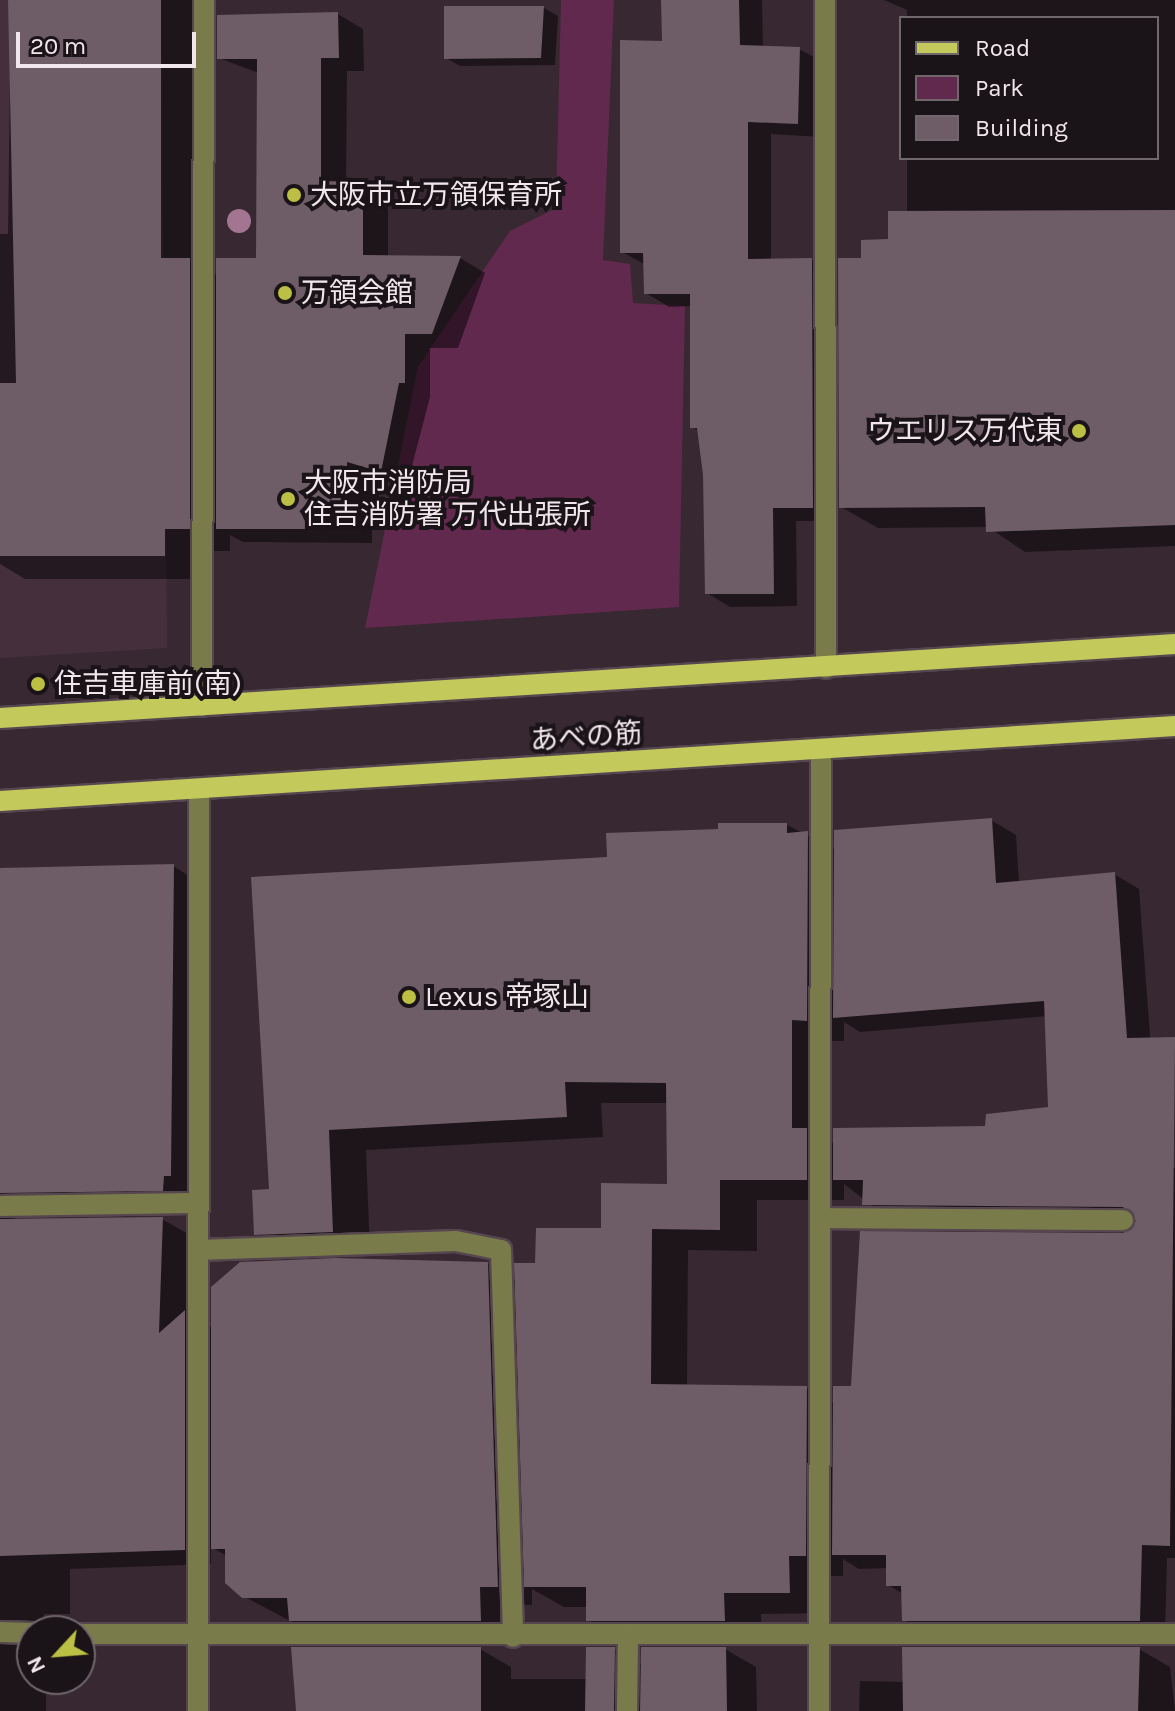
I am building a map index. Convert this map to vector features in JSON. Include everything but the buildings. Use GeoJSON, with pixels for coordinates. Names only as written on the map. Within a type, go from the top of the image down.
{"type":"FeatureCollection","features":[{"type":"Feature","properties":{"kind":"main road","name":"あべの筋"},"geometry":{"type":"LineString","coordinates":[[0,718],[1175,644]]}},
{"type":"Feature","properties":{"kind":"main road","name":"あべの筋"},"geometry":{"type":"LineString","coordinates":[[0,801],[199,791],[1175,726]]}},
{"type":"Feature","properties":{"kind":"street"},"geometry":{"type":"LineString","coordinates":[[202,706],[204,0]]}},
{"type":"Feature","properties":{"kind":"street"},"geometry":{"type":"LineString","coordinates":[[825,0],[826,668]]}},
{"type":"Feature","properties":{"kind":"street"},"geometry":{"type":"LineString","coordinates":[[819,1711],[821,749]]}},
{"type":"Feature","properties":{"kind":"street"},"geometry":{"type":"LineString","coordinates":[[198,1711],[199,791]]}},
{"type":"Feature","properties":{"kind":"street"},"geometry":{"type":"LineString","coordinates":[[0,1206],[198,1203]]}},
{"type":"Feature","properties":{"kind":"street"},"geometry":{"type":"LineString","coordinates":[[820,1218],[1123,1220]]}},
{"type":"Feature","properties":{"kind":"street"},"geometry":{"type":"LineString","coordinates":[[198,1250],[456,1241],[501,1250],[513,1637]]}},
{"type":"Feature","properties":{"kind":"street"},"geometry":{"type":"LineString","coordinates":[[96,1634],[628,1638],[819,1634],[1175,1634]]}},
{"type":"Feature","properties":{"kind":"street"},"geometry":{"type":"LineString","coordinates":[[627,1711],[628,1638]]}},
{"type":"Feature","properties":{"kind":"shaded area"},"geometry":{"type":"Polygon","coordinates":[[[0,0],[161,0],[167,648],[0,658],[0,0]]]}},
{"type":"Feature","properties":{"kind":"green space"},"geometry":{"type":"Polygon","coordinates":[[[561,0],[614,0],[603,260],[630,264],[633,303],[685,306],[679,607],[365,628],[418,367],[510,231],[556,208],[561,0]]]}},
{"type":"Feature","properties":{"kind":"place","name":"大阪市立万領保育所"},"geometry":{"type":"Point","coordinates":[294,195]}},
{"type":"Feature","properties":{"kind":"place","name":"万領会館"},"geometry":{"type":"Point","coordinates":[285,293]}},
{"type":"Feature","properties":{"kind":"place","name":"ウエリス万代東"},"geometry":{"type":"Point","coordinates":[1079,431]}},
{"type":"Feature","properties":{"kind":"place","name":"大阪市消防局 住吉消防署 万代出張所"},"geometry":{"type":"Point","coordinates":[288,499]}},
{"type":"Feature","properties":{"kind":"place","name":"住吉車庫前(南)"},"geometry":{"type":"Point","coordinates":[38,684]}},
{"type":"Feature","properties":{"kind":"place","name":"Lexus 帝塚山"},"geometry":{"type":"Point","coordinates":[409,997]}}]}
